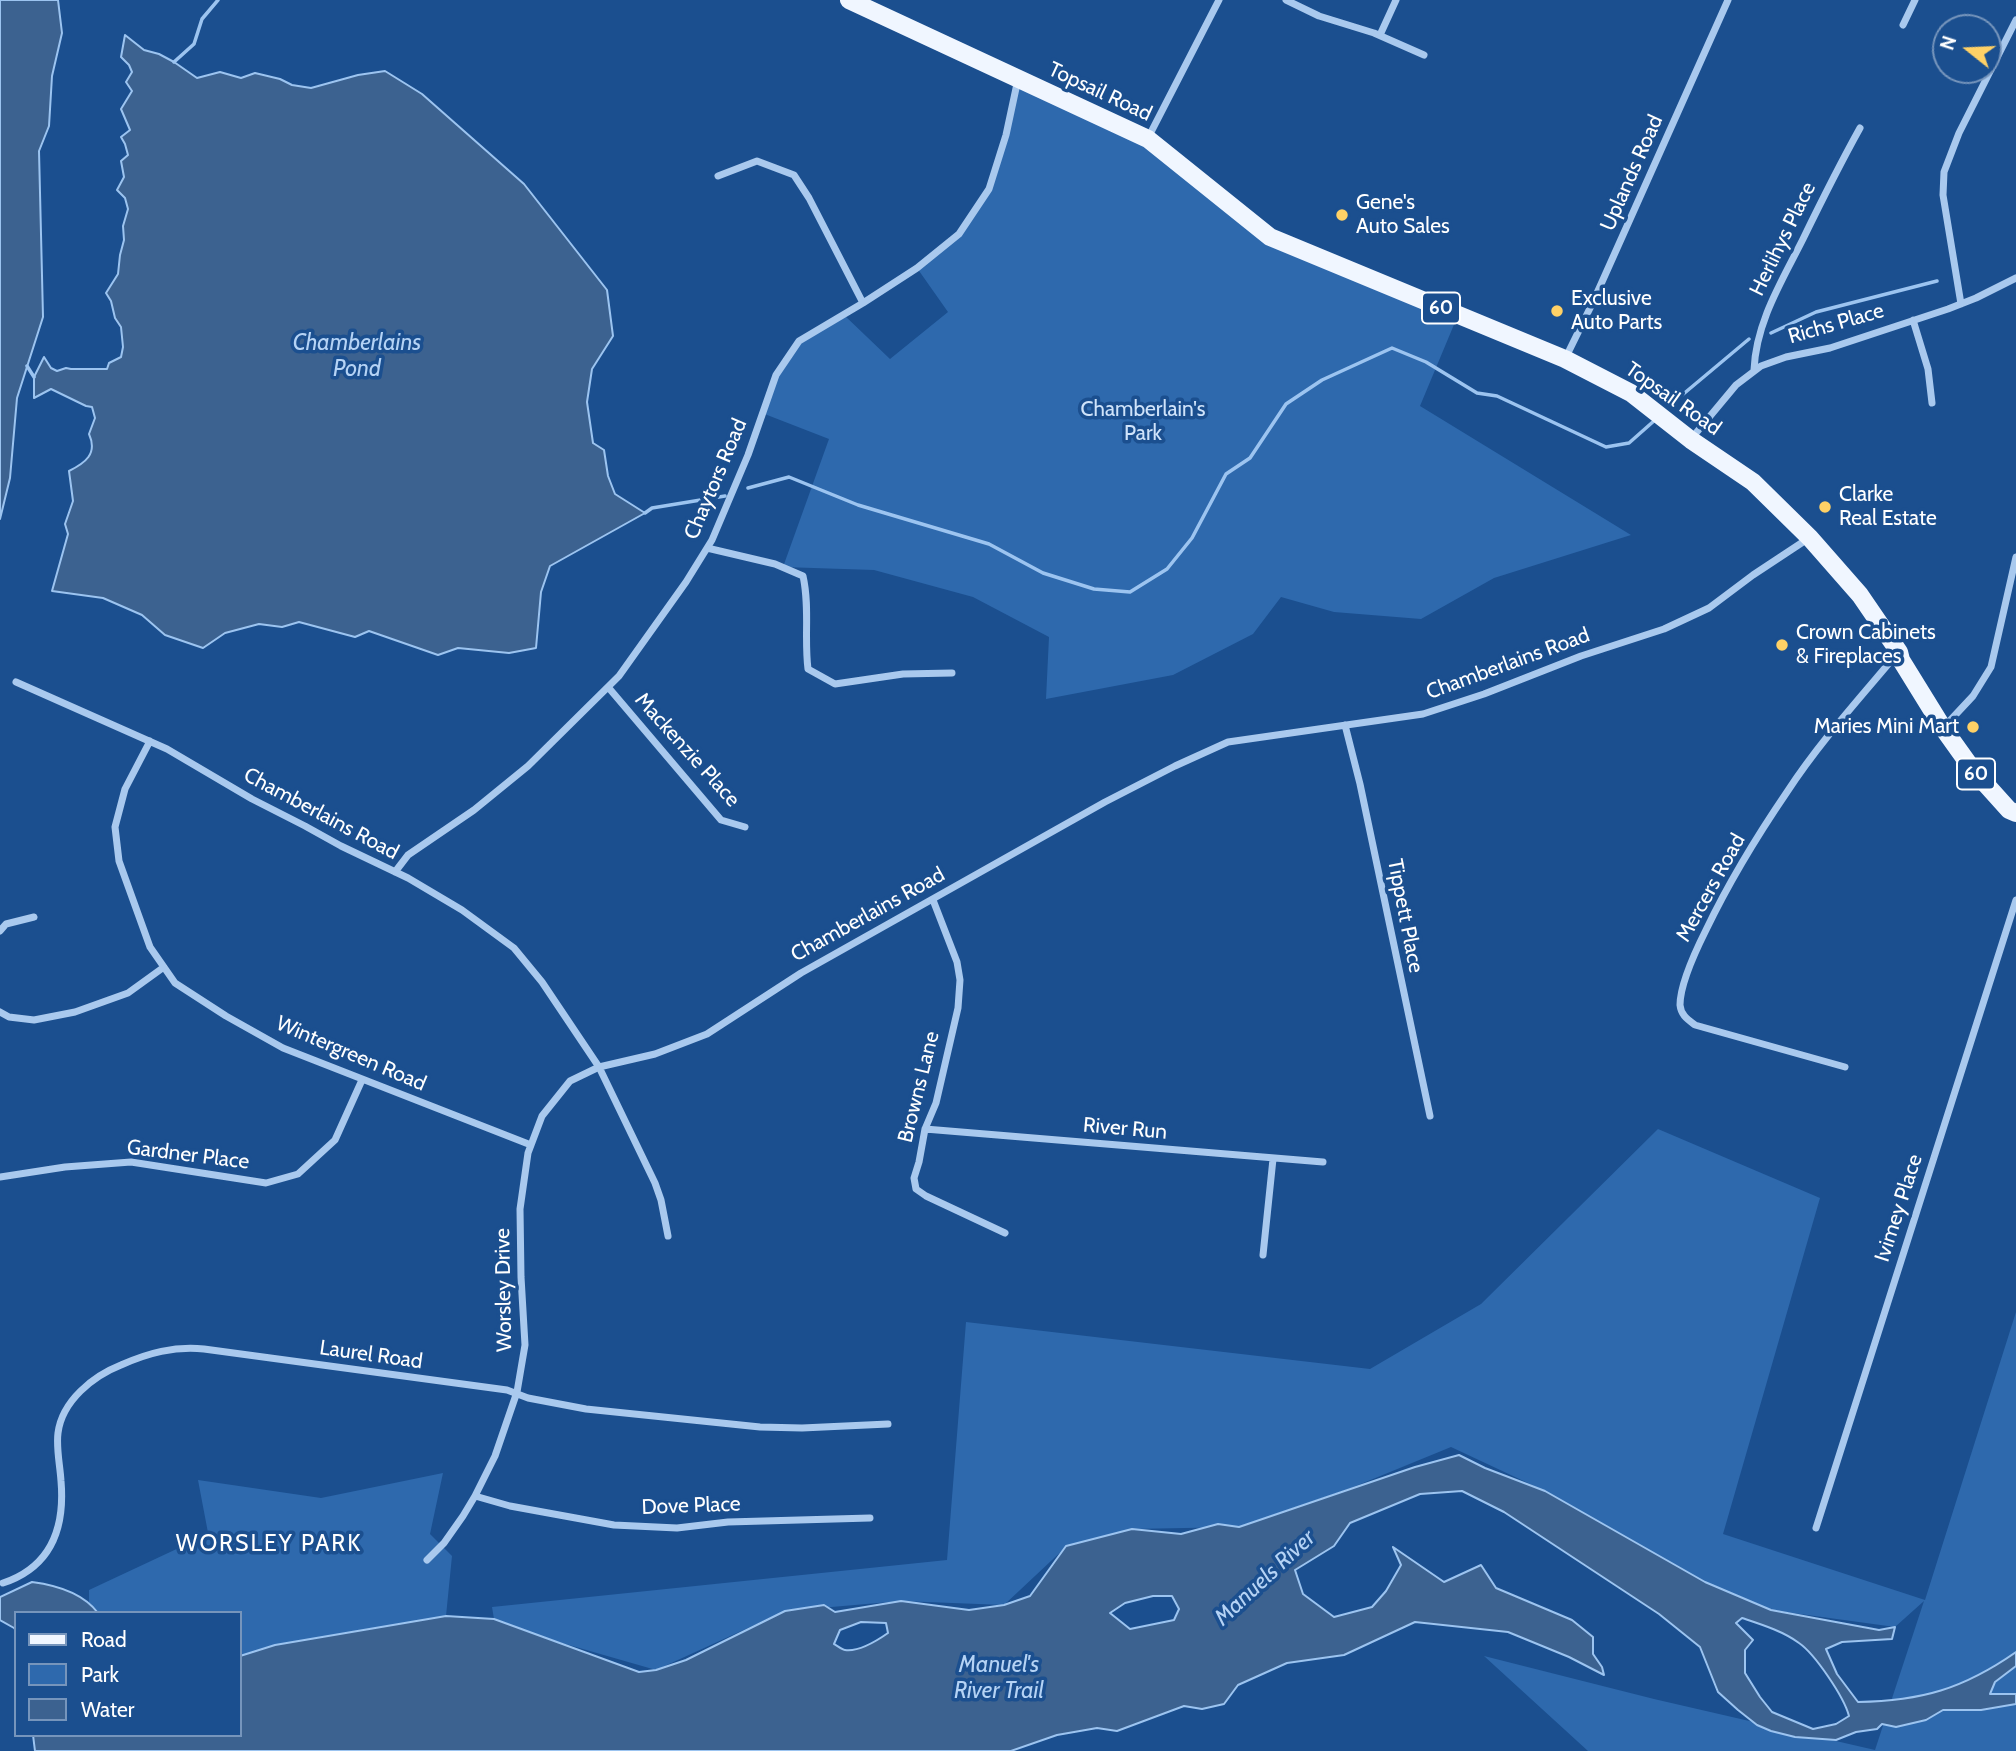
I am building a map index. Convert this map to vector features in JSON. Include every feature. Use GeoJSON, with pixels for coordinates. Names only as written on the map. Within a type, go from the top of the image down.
{"type":"FeatureCollection","features":[{"type":"Feature","properties":{"kind":"main road","name":"Topsail Road"},"geometry":{"type":"LineString","coordinates":[[849,0],[1148,139],[1270,237],[1565,359],[1632,393],[1691,440],[1753,482],[1810,538],[1860,595],[1899,652],[1901,660],[1943,728],[1973,770],[2010,810],[2016,813]]}},
{"type":"Feature","properties":{"kind":"street"},"geometry":{"type":"LineString","coordinates":[[1148,139],[1219,0]]}},
{"type":"Feature","properties":{"kind":"street"},"geometry":{"type":"LineString","coordinates":[[1286,0],[1326,19],[1380,35],[1424,55]]}},
{"type":"Feature","properties":{"kind":"street"},"geometry":{"type":"LineString","coordinates":[[1380,35],[1396,0]]}},
{"type":"Feature","properties":{"kind":"street","name":"Uplands Road"},"geometry":{"type":"LineString","coordinates":[[1565,359],[1728,0]]}},
{"type":"Feature","properties":{"kind":"street"},"geometry":{"type":"LineString","coordinates":[[1903,25],[1915,0]]}},
{"type":"Feature","properties":{"kind":"street"},"geometry":{"type":"LineString","coordinates":[[1961,304],[1943,195],[1944,172],[1959,133],[2016,20]]}},
{"type":"Feature","properties":{"kind":"street","name":"Chaytors Road"},"geometry":{"type":"LineString","coordinates":[[395,872],[413,851],[474,810],[527,766],[619,677],[707,548],[748,455],[776,375],[799,341],[917,268],[959,234],[989,189],[1006,135],[1018,78]]}},
{"type":"Feature","properties":{"kind":"street","name":"Herlihys Place"},"geometry":{"type":"LineString","coordinates":[[1754,370],[1756,342],[1768,310],[1860,128]]}},
{"type":"Feature","properties":{"kind":"street"},"geometry":{"type":"LineString","coordinates":[[718,176],[757,161],[794,175],[809,198],[863,303]]}},
{"type":"Feature","properties":{"kind":"street","name":"Richs Place"},"geometry":{"type":"LineString","coordinates":[[1691,440],[1736,385],[1754,370],[1786,356],[1830,348],[1961,304],[2016,278]]}},
{"type":"Feature","properties":{"kind":"street"},"geometry":{"type":"LineString","coordinates":[[1913,320],[1928,369],[1932,403]]}},
{"type":"Feature","properties":{"kind":"street","name":"Chamberlains Road"},"geometry":{"type":"LineString","coordinates":[[16,682],[167,749],[252,799],[395,872],[462,910],[514,948],[542,982],[599,1067],[655,1054],[707,1034],[800,973],[1105,802],[1175,766],[1228,743],[1423,714],[1484,694],[1581,656],[1664,629],[1709,608],[1810,538]]}},
{"type":"Feature","properties":{"kind":"street"},"geometry":{"type":"LineString","coordinates":[[707,548],[775,564],[803,576],[807,592],[808,669],[835,684],[903,674],[952,673]]}},
{"type":"Feature","properties":{"kind":"street"},"geometry":{"type":"LineString","coordinates":[[1943,728],[1973,696],[1991,667],[2016,557]]}},
{"type":"Feature","properties":{"kind":"street","name":"Mercers Road"},"geometry":{"type":"LineString","coordinates":[[1844,1067],[1695,1025],[1683,1016],[1680,1005],[1696,950],[1716,910],[1780,802],[1836,727],[1899,652]]}},
{"type":"Feature","properties":{"kind":"street","name":"Mackenzie Place"},"geometry":{"type":"LineString","coordinates":[[608,687],[721,820],[745,827]]}},
{"type":"Feature","properties":{"kind":"street","name":"Tippett Place"},"geometry":{"type":"LineString","coordinates":[[1345,724],[1430,1116]]}},
{"type":"Feature","properties":{"kind":"street","name":"Wintergreen Road"},"geometry":{"type":"LineString","coordinates":[[150,741],[125,789],[115,827],[119,861],[150,947],[175,983],[283,1048],[531,1145]]}},
{"type":"Feature","properties":{"kind":"street","name":"Browns Lane"},"geometry":{"type":"LineString","coordinates":[[933,900],[957,962],[960,980],[958,1009],[936,1103],[925,1129],[914,1178],[916,1189],[1005,1233]]}},
{"type":"Feature","properties":{"kind":"street","name":"Ivimey Place"},"geometry":{"type":"LineString","coordinates":[[1816,1528],[2016,900]]}},
{"type":"Feature","properties":{"kind":"street"},"geometry":{"type":"LineString","coordinates":[[0,931],[6,924],[34,917]]}},
{"type":"Feature","properties":{"kind":"street"},"geometry":{"type":"LineString","coordinates":[[0,1012],[9,1017],[34,1020],[75,1012],[128,993],[164,967]]}},
{"type":"Feature","properties":{"kind":"street"},"geometry":{"type":"LineString","coordinates":[[599,1067],[655,1183],[668,1236]]}},
{"type":"Feature","properties":{"kind":"street","name":"Worsley Drive"},"geometry":{"type":"LineString","coordinates":[[427,1560],[444,1543],[475,1496],[495,1456],[517,1392],[525,1345],[520,1277],[520,1209],[528,1153],[541,1116],[570,1081],[599,1067]]}},
{"type":"Feature","properties":{"kind":"street","name":"Gardner Place"},"geometry":{"type":"LineString","coordinates":[[0,1177],[65,1167],[131,1162],[266,1183],[298,1174],[335,1140],[362,1080]]}},
{"type":"Feature","properties":{"kind":"street","name":"River Run"},"geometry":{"type":"LineString","coordinates":[[925,1129],[1323,1163]]}},
{"type":"Feature","properties":{"kind":"street"},"geometry":{"type":"LineString","coordinates":[[1264,1255],[1273,1160]]}},
{"type":"Feature","properties":{"kind":"street","name":"Laurel Road"},"geometry":{"type":"LineString","coordinates":[[3,1583],[21,1575],[37,1563],[57,1533],[62,1494],[58,1433],[63,1416],[93,1379],[161,1350],[195,1348],[517,1392],[528,1398],[586,1409],[760,1427],[888,1424]]}},
{"type":"Feature","properties":{"kind":"street","name":"Dove Place"},"geometry":{"type":"LineString","coordinates":[[475,1496],[510,1506],[614,1525],[677,1528],[728,1521],[870,1518]]}},
{"type":"Feature","properties":{"kind":"green space","name":"Chamberlain's Park"},"geometry":{"type":"Polygon","coordinates":[[[1018,78],[1148,139],[1270,237],[1458,315],[1420,406],[1631,535],[1494,578],[1421,619],[1334,612],[1281,597],[1253,634],[1173,675],[1046,699],[1049,637],[973,597],[874,570],[783,567],[829,439],[762,413],[776,375],[799,341],[843,314],[890,359],[948,312],[917,268],[959,234],[989,189],[1018,78]]]}},
{"type":"Feature","properties":{"kind":"green space"},"geometry":{"type":"Polygon","coordinates":[[[1658,1129],[1820,1198],[1723,1534],[1925,1600],[2016,1312],[2016,1751],[1588,1751],[1484,1656],[1875,1750],[1924,1601],[1895,1627],[1771,1610],[1705,1582],[1545,1491],[1451,1447],[1351,1488],[1238,1527],[1132,1529],[1067,1546],[1004,1605],[901,1601],[785,1611],[656,1670],[475,1618],[494,1619],[492,1607],[947,1560],[966,1322],[1370,1369],[1481,1304],[1658,1129]]]}},
{"type":"Feature","properties":{"kind":"green space","name":"WORSLEY PARK"},"geometry":{"type":"Polygon","coordinates":[[[443,1473],[430,1534],[452,1556],[446,1616],[275,1645],[242,1655],[242,1611],[96,1611],[89,1603],[89,1590],[183,1546],[209,1538],[198,1480],[321,1498],[443,1473]]]}},
{"type":"Feature","properties":{"kind":"water"},"geometry":{"type":"Polygon","coordinates":[[[0,0],[58,0],[62,33],[52,76],[49,126],[39,151],[43,317],[17,398],[10,478],[0,519],[0,0]]]}},
{"type":"Feature","properties":{"kind":"water","name":"Chamberlains Pond"},"geometry":{"type":"Polygon","coordinates":[[[125,35],[144,50],[159,54],[197,78],[220,72],[241,78],[255,73],[311,88],[358,75],[385,71],[422,94],[524,184],[607,290],[613,336],[592,369],[587,402],[593,443],[604,450],[608,476],[615,494],[645,513],[550,566],[541,592],[536,648],[509,653],[458,648],[438,655],[369,631],[355,637],[299,622],[282,627],[259,624],[225,633],[203,648],[165,635],[142,615],[103,598],[52,591],[68,534],[65,524],[73,501],[69,471],[85,461],[91,452],[89,434],[95,418],[92,407],[51,389],[34,398],[34,377],[44,357],[51,368],[57,371],[66,368],[107,369],[109,363],[121,357],[121,327],[106,293],[118,274],[124,240],[123,226],[128,209],[125,198],[117,190],[124,177],[121,161],[128,155],[121,137],[130,130],[121,109],[132,91],[126,82],[132,72],[121,57],[125,35]]]}},
{"type":"Feature","properties":{"kind":"water","name":"Manuel's River Trail"},"geometry":{"type":"Polygon","coordinates":[[[1459,1455],[1545,1491],[1705,1582],[1771,1610],[1879,1630],[1895,1627],[1892,1639],[1842,1642],[1826,1649],[1837,1674],[1858,1702],[1902,1699],[1941,1690],[1978,1675],[2016,1652],[2016,1666],[1995,1682],[1990,1694],[2016,1694],[2016,1704],[1981,1710],[1943,1710],[1926,1720],[1896,1727],[1882,1724],[1877,1729],[1856,1732],[1836,1740],[1795,1737],[1771,1731],[1757,1725],[1718,1692],[1700,1647],[1659,1614],[1504,1512],[1462,1491],[1420,1494],[1350,1523],[1334,1546],[1295,1570],[1303,1594],[1334,1617],[1372,1607],[1386,1591],[1401,1565],[1393,1547],[1444,1582],[1481,1565],[1496,1588],[1572,1620],[1593,1637],[1593,1654],[1604,1675],[1569,1657],[1508,1632],[1415,1622],[1344,1655],[1287,1663],[1238,1685],[1224,1704],[1202,1709],[1184,1706],[1117,1731],[1097,1728],[1057,1735],[1011,1751],[35,1751],[33,1737],[242,1737],[242,1655],[275,1645],[446,1616],[494,1619],[639,1672],[656,1670],[686,1660],[785,1611],[824,1605],[835,1612],[901,1601],[969,1610],[1004,1605],[1030,1596],[1066,1546],[1132,1529],[1181,1534],[1218,1524],[1239,1527],[1415,1467],[1459,1455]],[[1153,1596],[1125,1603],[1110,1613],[1130,1629],[1174,1620],[1179,1609],[1172,1596],[1153,1596]],[[1742,1618],[1736,1623],[1753,1640],[1745,1650],[1745,1673],[1772,1712],[1813,1729],[1836,1724],[1849,1716],[1828,1676],[1806,1649],[1779,1631],[1742,1618]],[[861,1622],[840,1630],[834,1644],[850,1650],[874,1642],[888,1633],[886,1623],[861,1622]]]}},
{"type":"Feature","properties":{"kind":"water"},"geometry":{"type":"Polygon","coordinates":[[[32,1582],[50,1585],[77,1595],[96,1611],[14,1611],[14,1628],[0,1620],[0,1597],[32,1582]]]}},
{"type":"Feature","properties":{"kind":"waterway"},"geometry":{"type":"LineString","coordinates":[[174,62],[194,44],[202,19],[218,0]]}},
{"type":"Feature","properties":{"kind":"waterway"},"geometry":{"type":"LineString","coordinates":[[1771,333],[1816,312],[1937,281]]}},
{"type":"Feature","properties":{"kind":"waterway"},"geometry":{"type":"LineString","coordinates":[[1675,401],[1749,339]]}},
{"type":"Feature","properties":{"kind":"waterway"},"geometry":{"type":"LineString","coordinates":[[748,488],[789,477],[858,505],[989,544],[1043,573],[1094,589],[1130,592],[1167,569],[1192,538],[1226,474],[1250,458],[1286,404],[1322,380],[1392,348],[1426,362],[1477,393],[1497,396],[1606,447],[1629,443],[1655,420]]}},
{"type":"Feature","properties":{"kind":"waterway"},"geometry":{"type":"LineString","coordinates":[[27,366],[34,377]]}},
{"type":"Feature","properties":{"kind":"waterway"},"geometry":{"type":"LineString","coordinates":[[645,513],[652,508],[725,496]]}},
{"type":"Feature","properties":{"kind":"place","name":"Gene's Auto Sales"},"geometry":{"type":"Point","coordinates":[1342,215]}},
{"type":"Feature","properties":{"kind":"place","name":"Exclusive Auto Parts"},"geometry":{"type":"Point","coordinates":[1557,311]}},
{"type":"Feature","properties":{"kind":"place","name":"Clarke Real Estate"},"geometry":{"type":"Point","coordinates":[1825,507]}},
{"type":"Feature","properties":{"kind":"place","name":"Crown Cabinets & Fireplaces"},"geometry":{"type":"Point","coordinates":[1782,645]}},
{"type":"Feature","properties":{"kind":"place","name":"Maries Mini Mart"},"geometry":{"type":"Point","coordinates":[1973,727]}},
{"type":"Feature","properties":{"kind":"district","name":"WORSLEY PARK"},"geometry":{"type":"Point","coordinates":[269,1544]}},
{"type":"Feature","properties":{"kind":"water label","name":"Manuels River"},"geometry":{"type":"Point","coordinates":[1265,1578]}}]}
